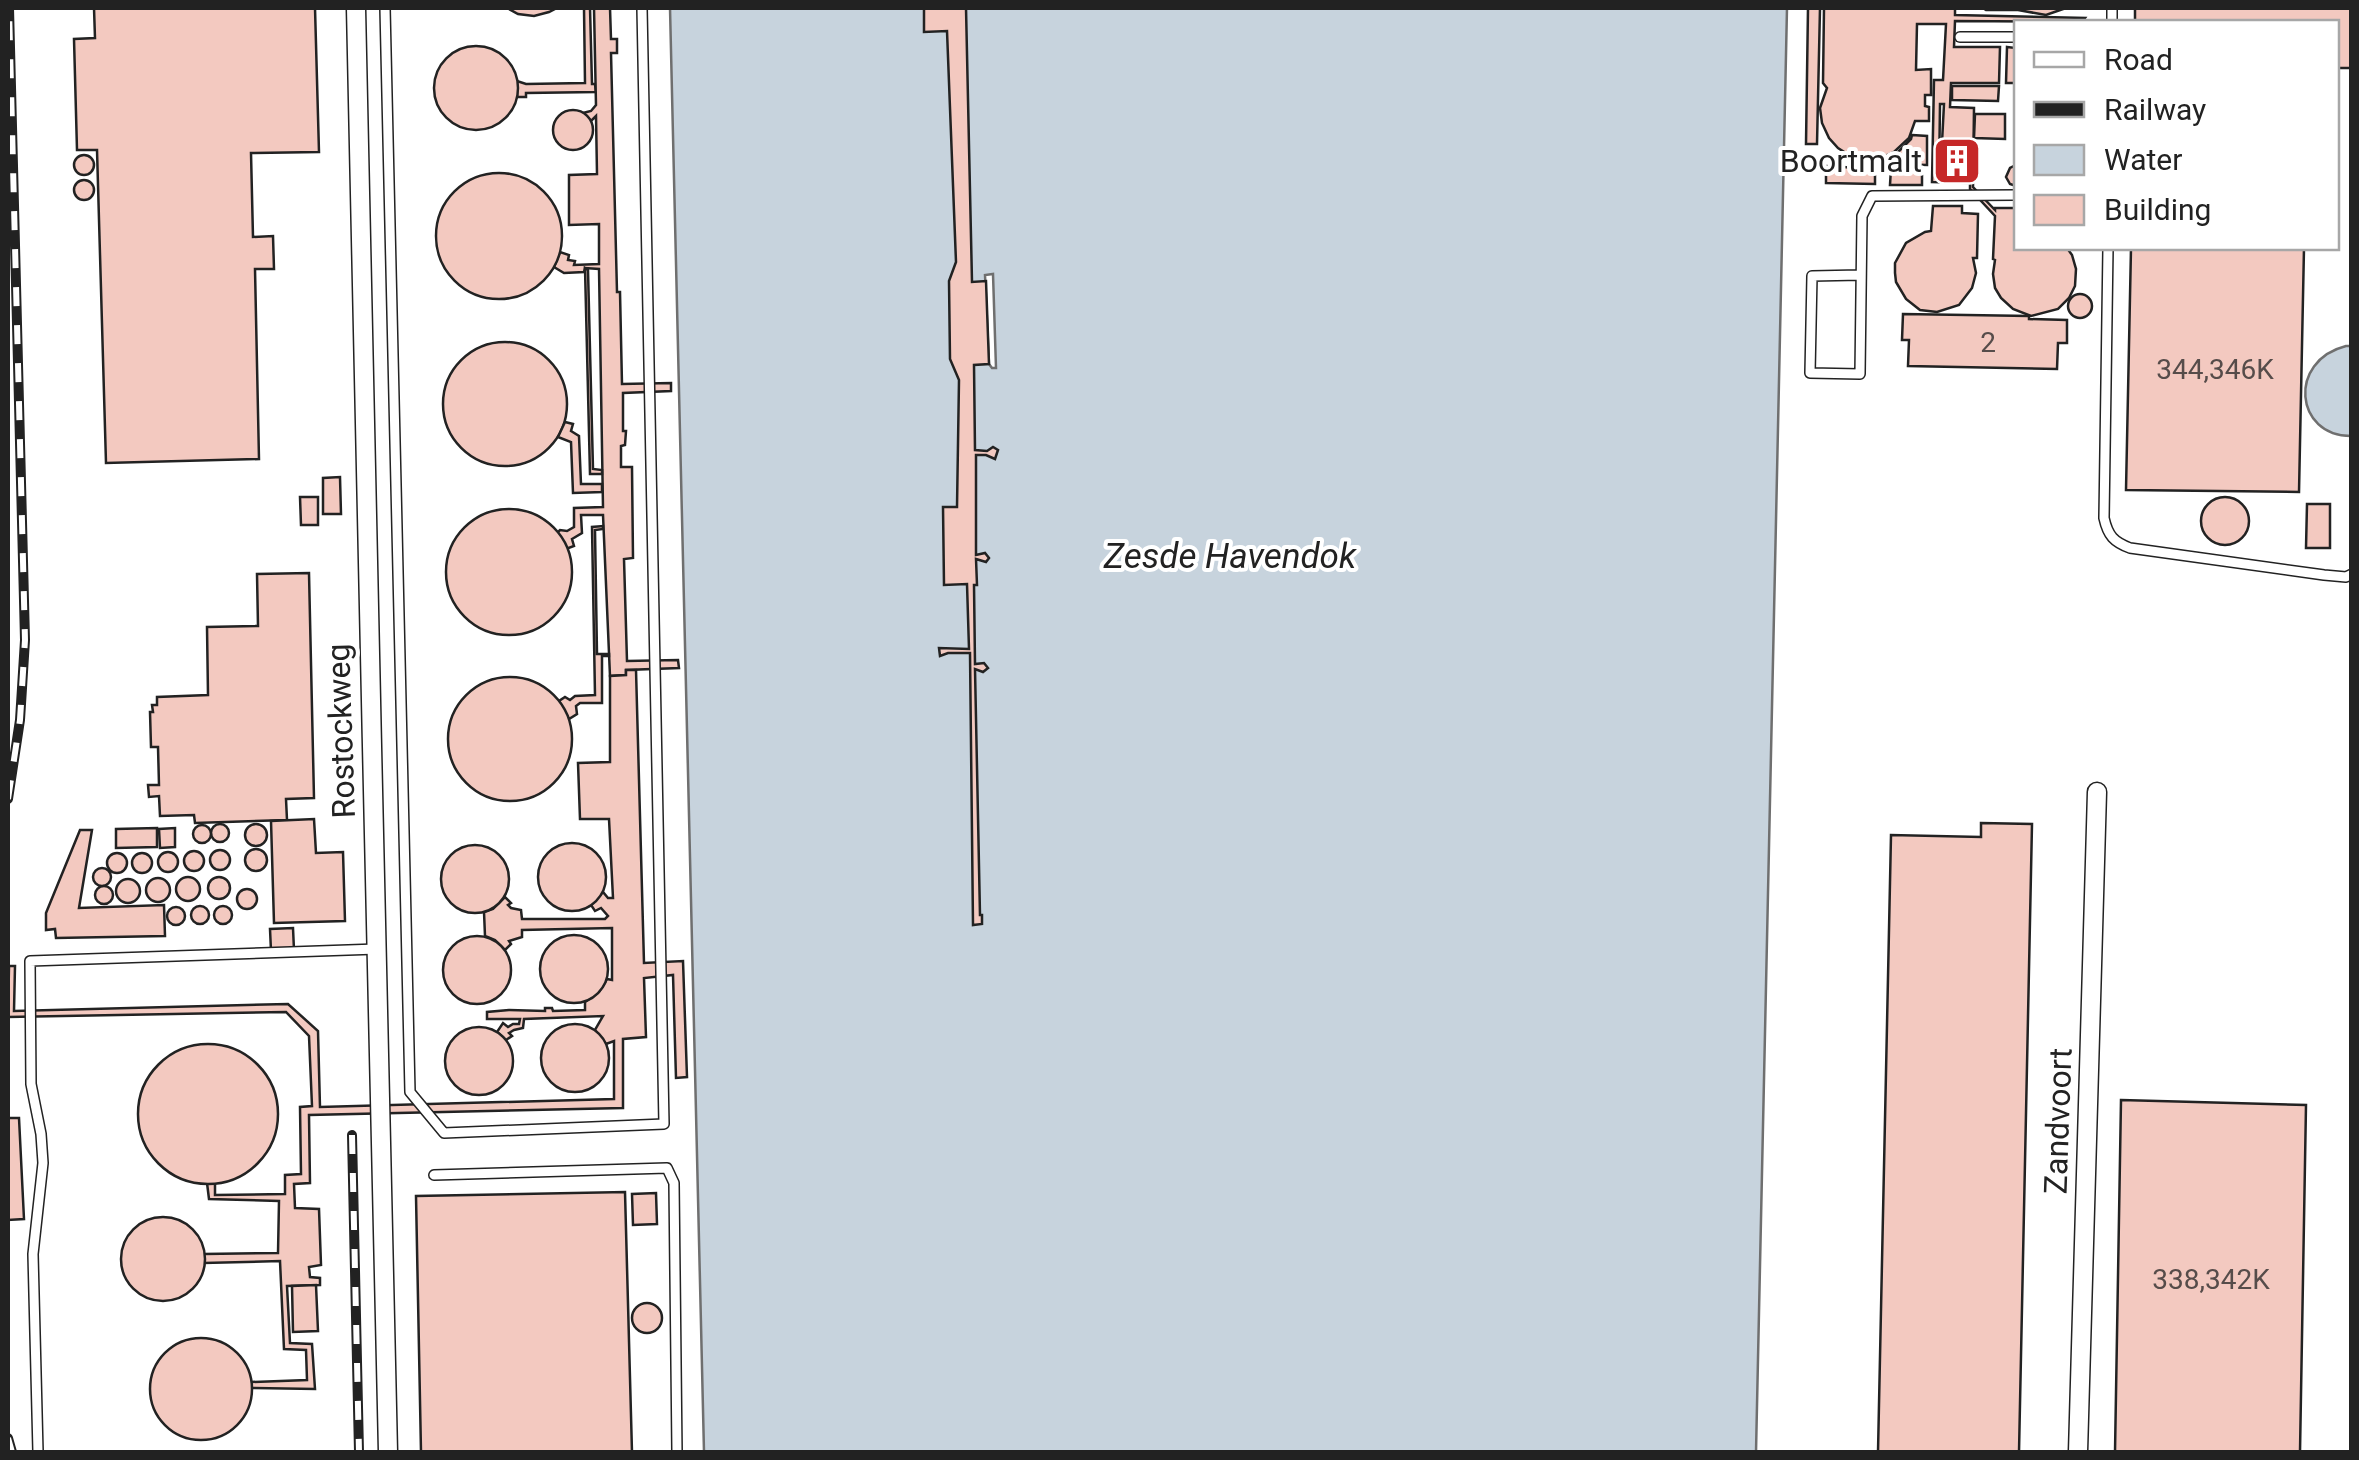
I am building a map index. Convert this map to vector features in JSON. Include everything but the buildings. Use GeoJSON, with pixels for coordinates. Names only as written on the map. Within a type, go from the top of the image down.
{"type":"FeatureCollection","features":[{"type":"Feature","properties":{"kind":"street","name":"Rostockweg"},"geometry":{"type":"LineString","coordinates":[[356,8],[388,1452]]}},
{"type":"Feature","properties":{"kind":"street","name":"Zandvoort"},"geometry":{"type":"LineString","coordinates":[[2078,1452],[2097,792]]}},
{"type":"Feature","properties":{"kind":"lane"},"geometry":{"type":"LineString","coordinates":[[385,8],[410,1092],[444,1133],[664,1124],[642,8]]}},
{"type":"Feature","properties":{"kind":"lane"},"geometry":{"type":"LineString","coordinates":[[1960,36],[2014,36]]}},
{"type":"Feature","properties":{"kind":"lane"},"geometry":{"type":"LineString","coordinates":[[1860,275],[1812,276],[1810,373],[1860,374],[1862,216],[1872,196],[2014,195]]}},
{"type":"Feature","properties":{"kind":"lane"},"geometry":{"type":"LineString","coordinates":[[2108,250],[2104,518],[2107,532],[2116,543],[2130,548],[2324,575],[2352,574]]}},
{"type":"Feature","properties":{"kind":"lane"},"geometry":{"type":"LineString","coordinates":[[38,1452],[34,1254],[43,1164],[31,1084],[30,961],[377,949]]}},
{"type":"Feature","properties":{"kind":"lane"},"geometry":{"type":"LineString","coordinates":[[434,1176],[667,1168],[674,1183],[677,1452]]}},
{"type":"Feature","properties":{"kind":"water","name":"Zesde Havendok"},"geometry":{"type":"Polygon","coordinates":[[[670,8],[1787,8],[1756,1452],[704,1452],[670,8]]]}},
{"type":"Feature","properties":{"kind":"water"},"geometry":{"type":"Polygon","coordinates":[[[2351,346],[2351,436],[2332,433],[2318,424],[2305,397],[2314,366],[2327,354],[2351,346]]]}},
{"type":"Feature","properties":{"kind":"pier"},"geometry":{"type":"Polygon","coordinates":[[[993,274],[996,368],[989,364],[985,275],[993,274]]]}},
{"type":"Feature","properties":{"kind":"railway"},"geometry":{"type":"LineString","coordinates":[[8,799],[20,720],[25,640],[9,8]]}},
{"type":"Feature","properties":{"kind":"railway"},"geometry":{"type":"LineString","coordinates":[[352,1135],[359,1452]]}},
{"type":"Feature","properties":{"kind":"railway"},"geometry":{"type":"LineString","coordinates":[[8,1438],[12,1452]]}},
{"type":"Feature","properties":{"kind":"place","name":"Boortmalt"},"geometry":{"type":"Point","coordinates":[1957,161]}}]}
